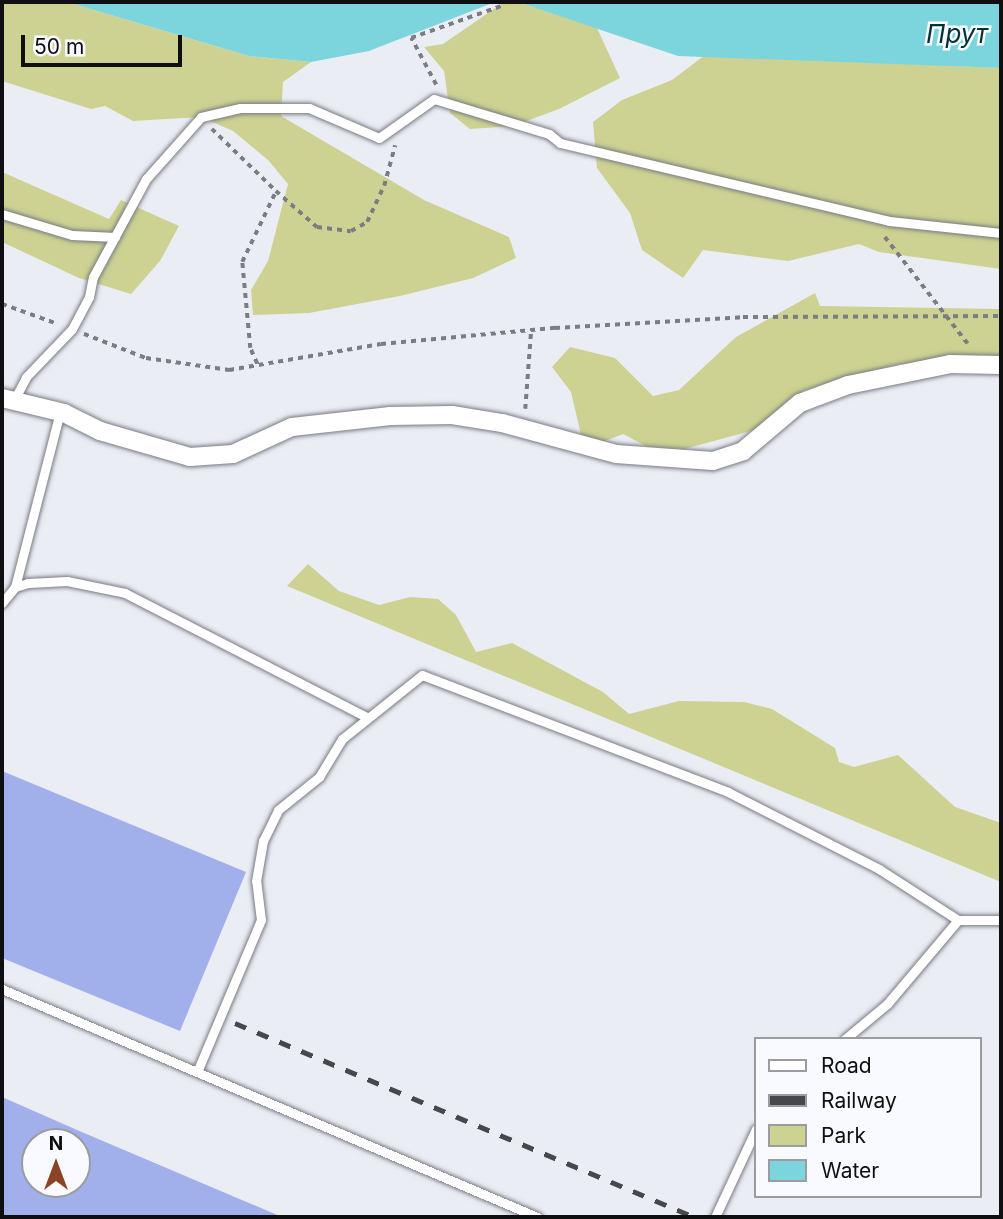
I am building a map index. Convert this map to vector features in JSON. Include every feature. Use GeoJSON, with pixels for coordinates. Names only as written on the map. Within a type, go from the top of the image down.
{"type":"FeatureCollection","features":[{"type":"Feature","properties":{"kind":"street"},"geometry":{"type":"LineString","coordinates":[[8,399],[60,412],[100,431],[190,457],[233,454],[292,428],[390,416],[452,415],[524,428],[616,454],[713,461],[743,451],[800,402],[848,385],[910,370],[993,365]]}},
{"type":"Feature","properties":{"kind":"lane"},"geometry":{"type":"LineString","coordinates":[[8,399],[72,329],[115,237],[146,179],[201,117],[240,108],[309,108],[379,138],[434,99],[549,134],[560,143],[869,216],[1001,233]]}},
{"type":"Feature","properties":{"kind":"lane"},"geometry":{"type":"LineString","coordinates":[[2,214],[72,236],[115,237]]}},
{"type":"Feature","properties":{"kind":"lane"},"geometry":{"type":"LineString","coordinates":[[2,603],[15,587],[60,412]]}},
{"type":"Feature","properties":{"kind":"lane"},"geometry":{"type":"LineString","coordinates":[[15,587],[66,581],[125,593],[368,718]]}},
{"type":"Feature","properties":{"kind":"lane"},"geometry":{"type":"LineString","coordinates":[[197,1072],[261,920],[256,881],[263,841],[278,810],[319,777],[342,739],[422,675],[728,792],[879,869],[958,920],[1001,920]]}},
{"type":"Feature","properties":{"kind":"lane"},"geometry":{"type":"LineString","coordinates":[[847,1037],[887,1004],[958,920]]}},
{"type":"Feature","properties":{"kind":"lane"},"geometry":{"type":"LineString","coordinates":[[2,989],[537,1217]]}},
{"type":"Feature","properties":{"kind":"lane"},"geometry":{"type":"LineString","coordinates":[[715,1217],[754,1133]]}},
{"type":"Feature","properties":{"kind":"path"},"geometry":{"type":"LineString","coordinates":[[434,99],[437,83],[411,38],[501,6]]}},
{"type":"Feature","properties":{"kind":"path"},"geometry":{"type":"LineString","coordinates":[[201,117],[317,227],[351,231],[367,222],[384,186],[395,145],[403,136]]}},
{"type":"Feature","properties":{"kind":"path"},"geometry":{"type":"LineString","coordinates":[[257,364],[250,348],[242,262],[276,191]]}},
{"type":"Feature","properties":{"kind":"path"},"geometry":{"type":"LineString","coordinates":[[869,216],[947,317],[993,365]]}},
{"type":"Feature","properties":{"kind":"path"},"geometry":{"type":"LineString","coordinates":[[2,304],[146,358],[229,370],[381,344],[531,330],[743,317],[1001,316]]}},
{"type":"Feature","properties":{"kind":"path"},"geometry":{"type":"LineString","coordinates":[[524,428],[531,330]]}},
{"type":"Feature","properties":{"kind":"green space"},"geometry":{"type":"Polygon","coordinates":[[[2,2],[67,2],[249,56],[311,62],[283,82],[281,116],[424,200],[509,237],[516,258],[473,278],[400,296],[309,313],[253,315],[251,290],[268,261],[288,184],[268,160],[233,131],[201,117],[133,121],[105,106],[91,109],[2,81],[2,2]]]}},
{"type":"Feature","properties":{"kind":"green space"},"geometry":{"type":"Polygon","coordinates":[[[504,2],[518,2],[597,28],[620,78],[559,109],[513,126],[470,129],[450,113],[444,71],[424,47],[443,44],[504,2]]]}},
{"type":"Feature","properties":{"kind":"green space"},"geometry":{"type":"Polygon","coordinates":[[[705,55],[1001,68],[1001,269],[879,252],[859,244],[788,261],[703,250],[683,278],[642,250],[630,213],[597,168],[593,122],[622,100],[672,80],[705,55]]]}},
{"type":"Feature","properties":{"kind":"green space"},"geometry":{"type":"Polygon","coordinates":[[[2,172],[109,219],[121,200],[179,226],[160,261],[131,294],[79,278],[2,242],[2,172]]]}},
{"type":"Feature","properties":{"kind":"green space"},"geometry":{"type":"Polygon","coordinates":[[[815,293],[820,306],[1001,309],[1001,358],[949,357],[895,365],[804,390],[762,428],[684,449],[648,447],[623,434],[597,444],[582,439],[571,392],[552,367],[570,347],[615,358],[653,396],[679,390],[736,337],[815,293]]]}},
{"type":"Feature","properties":{"kind":"green space"},"geometry":{"type":"Polygon","coordinates":[[[308,564],[339,591],[379,605],[410,597],[438,599],[456,615],[476,652],[512,643],[603,692],[629,714],[679,701],[744,702],[772,709],[835,748],[839,762],[854,767],[898,755],[955,807],[1001,823],[1001,882],[287,586],[308,564]]]}},
{"type":"Feature","properties":{"kind":"water"},"geometry":{"type":"Polygon","coordinates":[[[67,2],[495,2],[369,51],[311,62],[249,56],[67,2]]]}},
{"type":"Feature","properties":{"kind":"water","name":"Прут"},"geometry":{"type":"Polygon","coordinates":[[[518,2],[1001,2],[1001,68],[678,56],[518,2]]]}},
{"type":"Feature","properties":{"kind":"building"},"geometry":{"type":"Polygon","coordinates":[[[2,771],[246,872],[180,1031],[2,958],[2,771]]]}},
{"type":"Feature","properties":{"kind":"building"},"geometry":{"type":"Polygon","coordinates":[[[2,1097],[72,1128],[21,1128],[21,1198],[91,1198],[91,1136],[282,1217],[2,1217],[2,1097]]]}},
{"type":"Feature","properties":{"kind":"railway"},"geometry":{"type":"LineString","coordinates":[[235,1023],[694,1217]]}}]}
